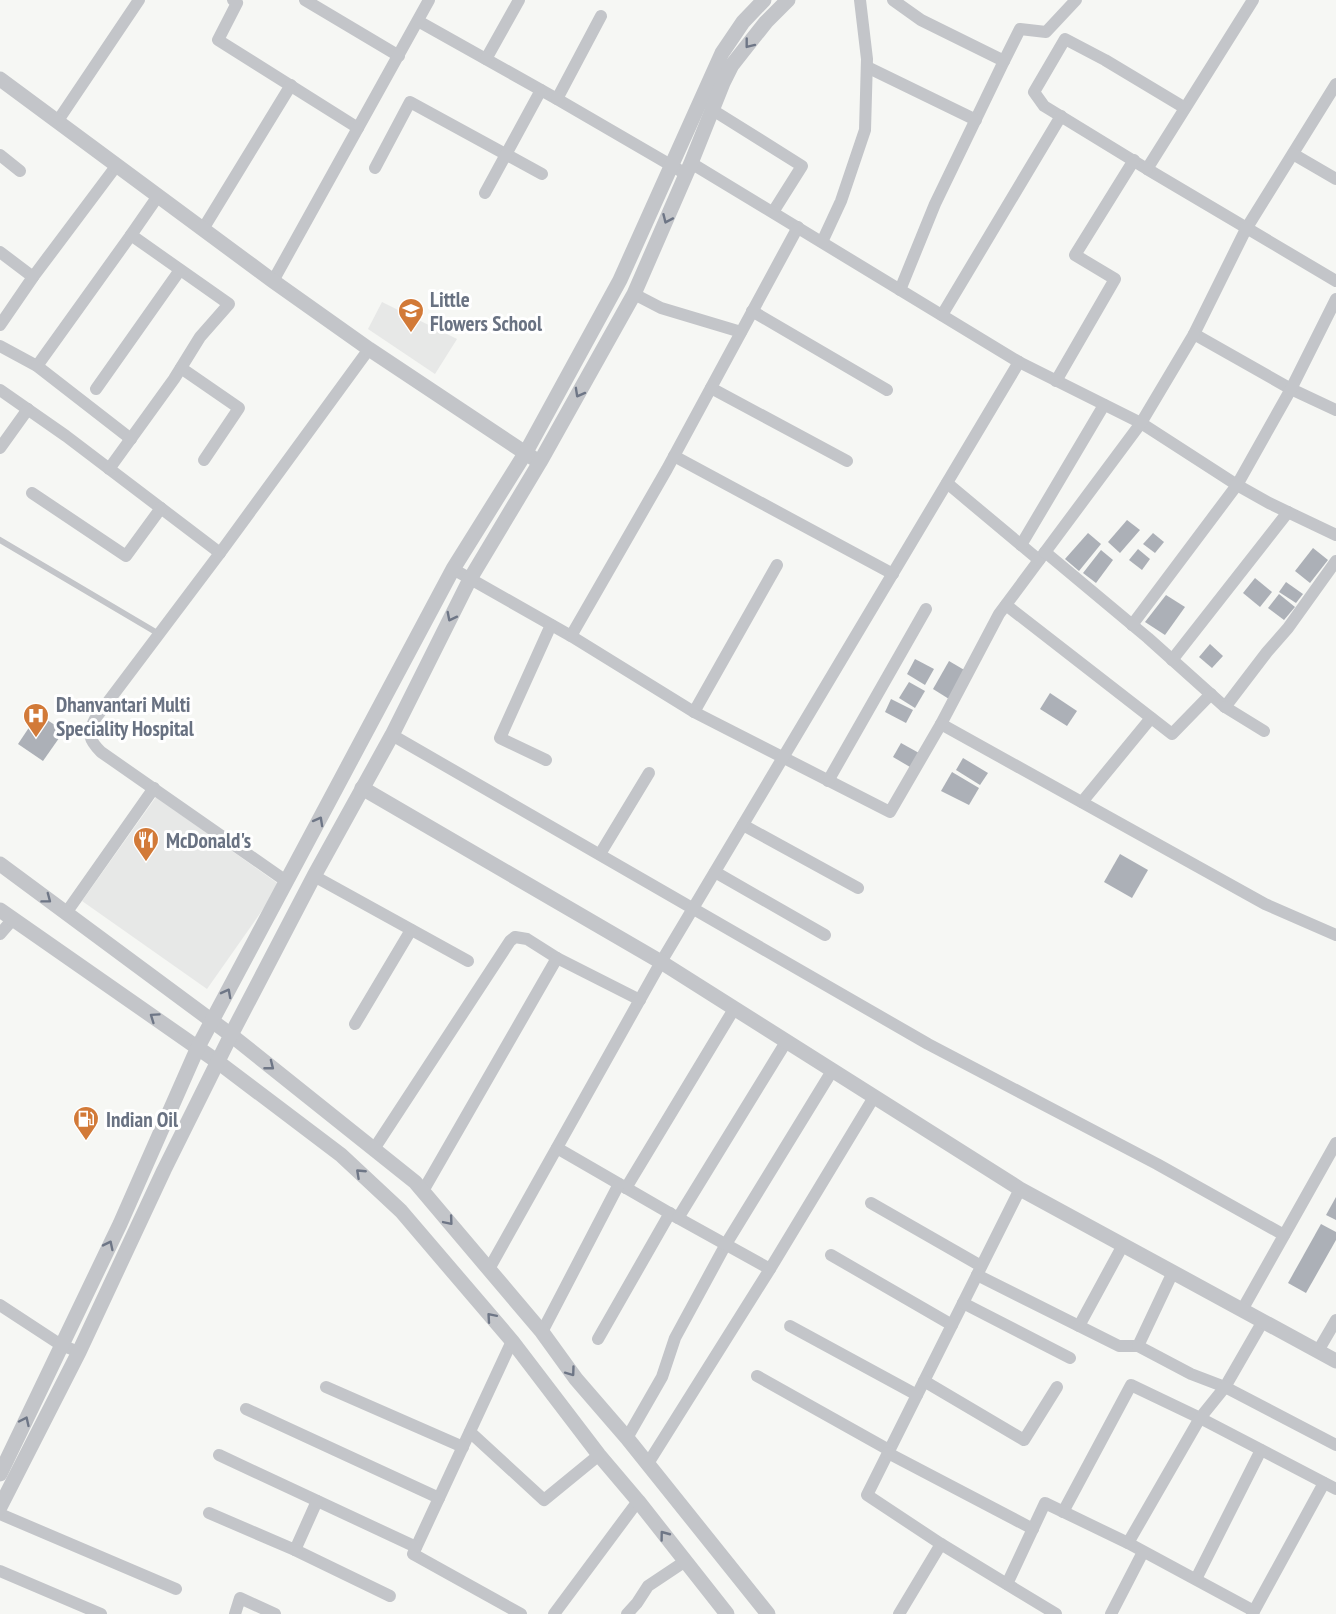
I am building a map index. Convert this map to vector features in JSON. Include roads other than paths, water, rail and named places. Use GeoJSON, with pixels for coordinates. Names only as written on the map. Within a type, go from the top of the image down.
{"type":"FeatureCollection","features":[{"type":"Feature","properties":{"kind":"street"},"geometry":{"type":"LineString","coordinates":[[57,122],[139,0]]}},
{"type":"Feature","properties":{"kind":"street"},"geometry":{"type":"LineString","coordinates":[[232,0],[237,3],[218,40],[358,128]]}},
{"type":"Feature","properties":{"kind":"street"},"geometry":{"type":"LineString","coordinates":[[305,0],[399,56]]}},
{"type":"Feature","properties":{"kind":"street"},"geometry":{"type":"LineString","coordinates":[[273,281],[429,0]]}},
{"type":"Feature","properties":{"kind":"street"},"geometry":{"type":"LineString","coordinates":[[486,58],[519,0]]}},
{"type":"Feature","properties":{"kind":"street"},"geometry":{"type":"LineString","coordinates":[[0,1474],[120,1224],[198,1047],[453,569],[526,452],[620,280],[722,53],[743,22],[764,0]]}},
{"type":"Feature","properties":{"kind":"street"},"geometry":{"type":"LineString","coordinates":[[0,1507],[79,1352],[164,1170],[231,1035],[314,876],[392,735],[470,579],[540,462],[634,294],[689,169],[711,109],[732,65],[766,22],[788,0]]}},
{"type":"Feature","properties":{"kind":"street"},"geometry":{"type":"LineString","coordinates":[[822,242],[841,201],[865,130],[867,67],[860,0]]}},
{"type":"Feature","properties":{"kind":"street"},"geometry":{"type":"LineString","coordinates":[[893,0],[921,20],[1004,61]]}},
{"type":"Feature","properties":{"kind":"street"},"geometry":{"type":"LineString","coordinates":[[900,290],[935,204],[1020,29],[1046,32],[1076,0]]}},
{"type":"Feature","properties":{"kind":"street"},"geometry":{"type":"LineString","coordinates":[[1147,169],[1253,0]]}},
{"type":"Feature","properties":{"kind":"street"},"geometry":{"type":"LineString","coordinates":[[557,99],[601,16]]}},
{"type":"Feature","properties":{"kind":"street"},"geometry":{"type":"LineString","coordinates":[[418,21],[672,166],[689,169],[773,212],[1018,363],[1141,423],[1237,485],[1336,535]]}},
{"type":"Feature","properties":{"kind":"street"},"geometry":{"type":"LineString","coordinates":[[1185,108],[1065,39],[1034,92],[1044,106],[1336,281]]}},
{"type":"Feature","properties":{"kind":"street"},"geometry":{"type":"LineString","coordinates":[[867,67],[976,120]]}},
{"type":"Feature","properties":{"kind":"street"},"geometry":{"type":"LineString","coordinates":[[0,79],[273,281],[369,349],[540,462]]}},
{"type":"Feature","properties":{"kind":"street"},"geometry":{"type":"LineString","coordinates":[[453,569],[571,636],[694,712],[890,812],[941,724],[999,614],[1141,423],[1194,334],[1246,229],[1336,84]]}},
{"type":"Feature","properties":{"kind":"street"},"geometry":{"type":"LineString","coordinates":[[203,230],[291,85]]}},
{"type":"Feature","properties":{"kind":"street"},"geometry":{"type":"LineString","coordinates":[[485,193],[542,90]]}},
{"type":"Feature","properties":{"kind":"street"},"geometry":{"type":"LineString","coordinates":[[375,168],[410,102],[542,174]]}},
{"type":"Feature","properties":{"kind":"street"},"geometry":{"type":"LineString","coordinates":[[711,109],[801,166],[773,212]]}},
{"type":"Feature","properties":{"kind":"street"},"geometry":{"type":"LineString","coordinates":[[942,315],[1061,116]]}},
{"type":"Feature","properties":{"kind":"street"},"geometry":{"type":"LineString","coordinates":[[1293,154],[1336,179]]}},
{"type":"Feature","properties":{"kind":"street"},"geometry":{"type":"LineString","coordinates":[[0,155],[20,171]]}},
{"type":"Feature","properties":{"kind":"street"},"geometry":{"type":"LineString","coordinates":[[1056,381],[1115,279],[1075,255],[1134,160]]}},
{"type":"Feature","properties":{"kind":"street"},"geometry":{"type":"LineString","coordinates":[[0,325],[117,165]]}},
{"type":"Feature","properties":{"kind":"street"},"geometry":{"type":"LineString","coordinates":[[37,366],[158,196]]}},
{"type":"Feature","properties":{"kind":"street"},"geometry":{"type":"LineString","coordinates":[[571,636],[674,456],[798,227]]}},
{"type":"Feature","properties":{"kind":"street"},"geometry":{"type":"LineString","coordinates":[[109,469],[181,368],[200,337],[229,304],[131,235]]}},
{"type":"Feature","properties":{"kind":"street"},"geometry":{"type":"LineString","coordinates":[[0,252],[33,277]]}},
{"type":"Feature","properties":{"kind":"street"},"geometry":{"type":"LineString","coordinates":[[96,389],[180,270]]}},
{"type":"Feature","properties":{"kind":"street"},"geometry":{"type":"LineString","coordinates":[[634,294],[661,308],[741,332]]}},
{"type":"Feature","properties":{"kind":"street"},"geometry":{"type":"LineString","coordinates":[[1132,625],[1237,485],[1291,389],[1336,299]]}},
{"type":"Feature","properties":{"kind":"street"},"geometry":{"type":"LineString","coordinates":[[752,311],[887,390]]}},
{"type":"Feature","properties":{"kind":"street"},"geometry":{"type":"LineString","coordinates":[[1194,334],[1291,389],[1336,410]]}},
{"type":"Feature","properties":{"kind":"street"},"geometry":{"type":"LineString","coordinates":[[0,346],[37,366],[131,439]]}},
{"type":"Feature","properties":{"kind":"street"},"geometry":{"type":"LineString","coordinates":[[286,881],[101,752],[89,737],[90,729],[95,719],[369,349]]}},
{"type":"Feature","properties":{"kind":"street"},"geometry":{"type":"LineString","coordinates":[[489,1269],[661,962],[1018,363]]}},
{"type":"Feature","properties":{"kind":"street"},"geometry":{"type":"LineString","coordinates":[[181,368],[239,408],[204,460]]}},
{"type":"Feature","properties":{"kind":"street"},"geometry":{"type":"LineString","coordinates":[[711,388],[847,461]]}},
{"type":"Feature","properties":{"kind":"street"},"geometry":{"type":"LineString","coordinates":[[0,390],[220,553]]}},
{"type":"Feature","properties":{"kind":"street"},"geometry":{"type":"LineString","coordinates":[[1021,545],[1104,405]]}},
{"type":"Feature","properties":{"kind":"street"},"geometry":{"type":"LineString","coordinates":[[0,448],[28,410]]}},
{"type":"Feature","properties":{"kind":"street"},"geometry":{"type":"LineString","coordinates":[[674,456],[893,574]]}},
{"type":"Feature","properties":{"kind":"street"},"geometry":{"type":"LineString","coordinates":[[947,483],[1021,545],[1042,556],[1132,625],[1225,707],[1264,730]]}},
{"type":"Feature","properties":{"kind":"street"},"geometry":{"type":"LineString","coordinates":[[32,493],[126,556],[161,508]]}},
{"type":"Feature","properties":{"kind":"street"},"geometry":{"type":"LineString","coordinates":[[1172,660],[1288,512]]}},
{"type":"Feature","properties":{"kind":"street"},"geometry":{"type":"LineString","coordinates":[[1225,707],[1288,628],[1336,561]]}},
{"type":"Feature","properties":{"kind":"street"},"geometry":{"type":"LineString","coordinates":[[694,712],[777,565]]}},
{"type":"Feature","properties":{"kind":"street"},"geometry":{"type":"LineString","coordinates":[[1006,605],[1172,734],[1211,694]]}},
{"type":"Feature","properties":{"kind":"street"},"geometry":{"type":"LineString","coordinates":[[828,781],[926,609]]}},
{"type":"Feature","properties":{"kind":"street"},"geometry":{"type":"LineString","coordinates":[[546,760],[500,738],[551,625]]}},
{"type":"Feature","properties":{"kind":"street"},"geometry":{"type":"LineString","coordinates":[[1082,802],[1150,718]]}},
{"type":"Feature","properties":{"kind":"street"},"geometry":{"type":"LineString","coordinates":[[941,724],[1265,904],[1336,934]]}},
{"type":"Feature","properties":{"kind":"street"},"geometry":{"type":"LineString","coordinates":[[392,735],[928,1044],[1157,1164],[1284,1235]]}},
{"type":"Feature","properties":{"kind":"street"},"geometry":{"type":"LineString","coordinates":[[600,854],[649,772]]}},
{"type":"Feature","properties":{"kind":"street"},"geometry":{"type":"LineString","coordinates":[[66,913],[154,788]]}},
{"type":"Feature","properties":{"kind":"street"},"geometry":{"type":"LineString","coordinates":[[362,788],[661,962],[1020,1189],[1336,1361]]}},
{"type":"Feature","properties":{"kind":"street"},"geometry":{"type":"LineString","coordinates":[[743,825],[858,888]]}},
{"type":"Feature","properties":{"kind":"street"},"geometry":{"type":"LineString","coordinates":[[0,864],[231,1035],[423,1191],[542,1332],[576,1379],[627,1438],[646,1465],[768,1614]]}},
{"type":"Feature","properties":{"kind":"street"},"geometry":{"type":"LineString","coordinates":[[715,873],[825,935]]}},
{"type":"Feature","properties":{"kind":"street"},"geometry":{"type":"LineString","coordinates":[[314,876],[468,961]]}},
{"type":"Feature","properties":{"kind":"street"},"geometry":{"type":"LineString","coordinates":[[0,934],[6,914],[218,1062],[341,1155],[401,1211],[512,1341],[599,1455],[727,1614]]}},
{"type":"Feature","properties":{"kind":"street"},"geometry":{"type":"LineString","coordinates":[[355,1024],[411,930]]}},
{"type":"Feature","properties":{"kind":"street"},"geometry":{"type":"LineString","coordinates":[[374,1149],[510,941],[515,937],[521,936],[557,958],[640,1000]]}},
{"type":"Feature","properties":{"kind":"street"},"geometry":{"type":"LineString","coordinates":[[423,1191],[557,958]]}},
{"type":"Feature","properties":{"kind":"street"},"geometry":{"type":"LineString","coordinates":[[542,1332],[623,1186],[734,1009]]}},
{"type":"Feature","properties":{"kind":"street"},"geometry":{"type":"LineString","coordinates":[[598,1340],[674,1215],[786,1042]]}},
{"type":"Feature","properties":{"kind":"street"},"geometry":{"type":"LineString","coordinates":[[627,1438],[662,1377],[675,1338],[726,1244],[832,1071]]}},
{"type":"Feature","properties":{"kind":"street"},"geometry":{"type":"LineString","coordinates":[[646,1465],[770,1269],[874,1097]]}},
{"type":"Feature","properties":{"kind":"street"},"geometry":{"type":"LineString","coordinates":[[1242,1310],[1336,1143]]}},
{"type":"Feature","properties":{"kind":"street"},"geometry":{"type":"LineString","coordinates":[[557,1148],[770,1269]]}},
{"type":"Feature","properties":{"kind":"street"},"geometry":{"type":"LineString","coordinates":[[1020,1189],[867,1495],[941,1544],[1056,1614]]}},
{"type":"Feature","properties":{"kind":"street"},"geometry":{"type":"LineString","coordinates":[[871,1203],[979,1271],[1079,1326],[1119,1346],[1138,1346],[1191,1374],[1225,1387],[1336,1445]]}},
{"type":"Feature","properties":{"kind":"street"},"geometry":{"type":"LineString","coordinates":[[1079,1326],[1123,1245]]}},
{"type":"Feature","properties":{"kind":"street"},"geometry":{"type":"LineString","coordinates":[[831,1255],[952,1325]]}},
{"type":"Feature","properties":{"kind":"street"},"geometry":{"type":"LineString","coordinates":[[1138,1346],[1173,1272]]}},
{"type":"Feature","properties":{"kind":"street"},"geometry":{"type":"LineString","coordinates":[[963,1303],[1070,1358]]}},
{"type":"Feature","properties":{"kind":"street"},"geometry":{"type":"LineString","coordinates":[[0,1306],[61,1345],[79,1352]]}},
{"type":"Feature","properties":{"kind":"street"},"geometry":{"type":"LineString","coordinates":[[1318,1351],[1336,1320]]}},
{"type":"Feature","properties":{"kind":"street"},"geometry":{"type":"LineString","coordinates":[[1128,1543],[1200,1418],[1225,1387],[1263,1321]]}},
{"type":"Feature","properties":{"kind":"street"},"geometry":{"type":"LineString","coordinates":[[790,1326],[917,1395]]}},
{"type":"Feature","properties":{"kind":"street"},"geometry":{"type":"LineString","coordinates":[[512,1341],[413,1554],[521,1614]]}},
{"type":"Feature","properties":{"kind":"street"},"geometry":{"type":"LineString","coordinates":[[757,1376],[888,1452],[1033,1529]]}},
{"type":"Feature","properties":{"kind":"street"},"geometry":{"type":"LineString","coordinates":[[924,1381],[1024,1440],[1057,1387]]}},
{"type":"Feature","properties":{"kind":"street"},"geometry":{"type":"LineString","coordinates":[[1063,1512],[1131,1385],[1336,1489]]}},
{"type":"Feature","properties":{"kind":"street"},"geometry":{"type":"LineString","coordinates":[[326,1387],[463,1447]]}},
{"type":"Feature","properties":{"kind":"street"},"geometry":{"type":"LineString","coordinates":[[246,1409],[439,1498]]}},
{"type":"Feature","properties":{"kind":"street"},"geometry":{"type":"LineString","coordinates":[[470,1432],[544,1500],[599,1455]]}},
{"type":"Feature","properties":{"kind":"street"},"geometry":{"type":"LineString","coordinates":[[1196,1579],[1261,1450]]}},
{"type":"Feature","properties":{"kind":"street"},"geometry":{"type":"LineString","coordinates":[[219,1455],[416,1547]]}},
{"type":"Feature","properties":{"kind":"street"},"geometry":{"type":"LineString","coordinates":[[1007,1584],[1046,1503],[1128,1543],[1253,1612],[1324,1483]]}},
{"type":"Feature","properties":{"kind":"street"},"geometry":{"type":"LineString","coordinates":[[296,1550],[317,1501]]}},
{"type":"Feature","properties":{"kind":"street"},"geometry":{"type":"LineString","coordinates":[[554,1614],[638,1501]]}},
{"type":"Feature","properties":{"kind":"street"},"geometry":{"type":"LineString","coordinates":[[208,1513],[296,1550],[390,1596]]}},
{"type":"Feature","properties":{"kind":"street"},"geometry":{"type":"LineString","coordinates":[[0,1514],[176,1589]]}},
{"type":"Feature","properties":{"kind":"street"},"geometry":{"type":"LineString","coordinates":[[899,1614],[941,1544]]}},
{"type":"Feature","properties":{"kind":"street"},"geometry":{"type":"LineString","coordinates":[[1111,1614],[1143,1551]]}},
{"type":"Feature","properties":{"kind":"street"},"geometry":{"type":"LineString","coordinates":[[627,1614],[648,1586],[684,1562]]}},
{"type":"Feature","properties":{"kind":"street"},"geometry":{"type":"LineString","coordinates":[[0,1571],[101,1614]]}},
{"type":"Feature","properties":{"kind":"street"},"geometry":{"type":"LineString","coordinates":[[235,1614],[240,1598],[275,1614]]}},
{"type":"Feature","properties":{"kind":"lane"},"geometry":{"type":"LineString","coordinates":[[0,540],[159,634]]}},
{"type":"Feature","properties":{"kind":"place","name":"Little Flowers School"},"geometry":{"type":"Point","coordinates":[411,334]}},
{"type":"Feature","properties":{"kind":"place","name":"Dhanvantari Multi Speciality Hospital"},"geometry":{"type":"Point","coordinates":[36,739]}},
{"type":"Feature","properties":{"kind":"place","name":"McDonald's"},"geometry":{"type":"Point","coordinates":[146,863]}},
{"type":"Feature","properties":{"kind":"place","name":"Indian Oil"},"geometry":{"type":"Point","coordinates":[86,1142]}}]}
